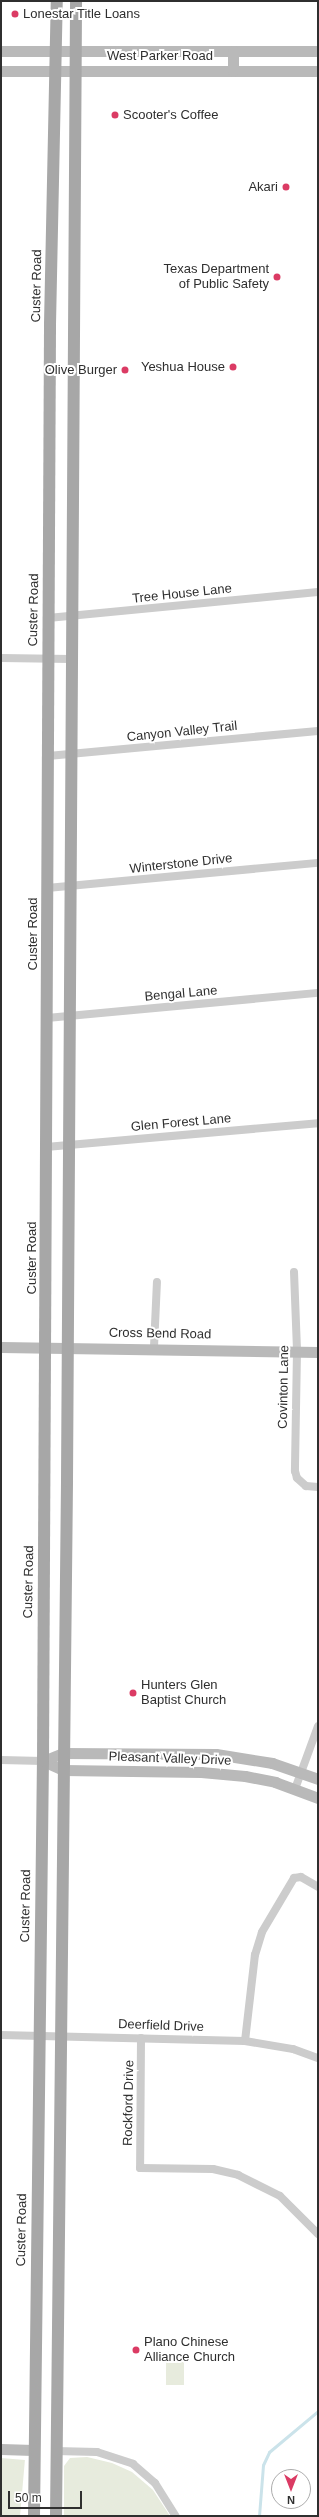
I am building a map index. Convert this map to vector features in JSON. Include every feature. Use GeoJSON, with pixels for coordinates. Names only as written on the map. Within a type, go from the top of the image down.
{"type":"FeatureCollection","features":[{"type":"Feature","properties":{"kind":"main road","name":"Custer Road"},"geometry":{"type":"LineString","coordinates":[[34,2516],[33,2450],[43,1761],[46,1348],[47,660],[57,1]]}},
{"type":"Feature","properties":{"kind":"main road"},"geometry":{"type":"LineString","coordinates":[[56,2516],[55,2451],[68,1348],[70,755],[76,1]]}},
{"type":"Feature","properties":{"kind":"main road"},"geometry":{"type":"LineString","coordinates":[[33,2450],[55,2451]]}},
{"type":"Feature","properties":{"kind":"street"},"geometry":{"type":"LineString","coordinates":[[233,50],[233,71]]}},
{"type":"Feature","properties":{"kind":"street","name":"West Parker Road"},"geometry":{"type":"LineString","coordinates":[[1,51],[318,51]]}},
{"type":"Feature","properties":{"kind":"street","name":"West Parker Road"},"geometry":{"type":"LineString","coordinates":[[1,71],[76,69],[318,71]]}},
{"type":"Feature","properties":{"kind":"street","name":"Tree House Lane"},"geometry":{"type":"LineString","coordinates":[[48,618],[71,617],[318,592]]}},
{"type":"Feature","properties":{"kind":"street"},"geometry":{"type":"LineString","coordinates":[[1,658],[47,660],[71,659]]}},
{"type":"Feature","properties":{"kind":"street","name":"Canyon Valley Trail"},"geometry":{"type":"LineString","coordinates":[[48,756],[318,731]]}},
{"type":"Feature","properties":{"kind":"street","name":"Winterstone Drive"},"geometry":{"type":"LineString","coordinates":[[47,888],[318,863]]}},
{"type":"Feature","properties":{"kind":"street","name":"Bengal Lane"},"geometry":{"type":"LineString","coordinates":[[47,1018],[318,993]]}},
{"type":"Feature","properties":{"kind":"street","name":"Glen Forest Lane"},"geometry":{"type":"LineString","coordinates":[[46,1147],[318,1123]]}},
{"type":"Feature","properties":{"kind":"street","name":"Covinton Lane"},"geometry":{"type":"LineString","coordinates":[[294,1272],[297,1351],[294,1472],[297,1478],[306,1486],[318,1487]]}},
{"type":"Feature","properties":{"kind":"street"},"geometry":{"type":"LineString","coordinates":[[154,1347],[157,1282]]}},
{"type":"Feature","properties":{"kind":"street","name":"Cross Bend Road"},"geometry":{"type":"LineString","coordinates":[[1,1347],[154,1347],[318,1352]]}},
{"type":"Feature","properties":{"kind":"street"},"geometry":{"type":"LineString","coordinates":[[295,1789],[318,1726]]}},
{"type":"Feature","properties":{"kind":"street","name":"Pleasant Valley Drive"},"geometry":{"type":"LineString","coordinates":[[43,1761],[64,1752],[201,1754],[272,1763],[318,1779]]}},
{"type":"Feature","properties":{"kind":"street"},"geometry":{"type":"LineString","coordinates":[[201,1754],[201,1772]]}},
{"type":"Feature","properties":{"kind":"street","name":"Pleasant Valley Drive"},"geometry":{"type":"LineString","coordinates":[[1,1760],[43,1761],[64,1770],[201,1772],[245,1776],[295,1789],[318,1798]]}},
{"type":"Feature","properties":{"kind":"street"},"geometry":{"type":"LineString","coordinates":[[244,2041],[255,1955],[262,1932],[289,1884],[294,1878],[301,1877],[318,1887]]}},
{"type":"Feature","properties":{"kind":"street","name":"Deerfield Drive"},"geometry":{"type":"LineString","coordinates":[[1,2035],[60,2035],[244,2041],[293,2049],[318,2058]]}},
{"type":"Feature","properties":{"kind":"street","name":"Rockford Drive"},"geometry":{"type":"LineString","coordinates":[[141,2038],[140,2168],[213,2170],[238,2175],[280,2196],[318,2234]]}},
{"type":"Feature","properties":{"kind":"street"},"geometry":{"type":"LineString","coordinates":[[1,2449],[33,2450]]}},
{"type":"Feature","properties":{"kind":"street"},"geometry":{"type":"LineString","coordinates":[[55,2451],[97,2452],[133,2464],[155,2483],[176,2516]]}},
{"type":"Feature","properties":{"kind":"shaded area"},"geometry":{"type":"Polygon","coordinates":[[[166,2358],[184,2358],[184,2385],[166,2385],[166,2358]]]}},
{"type":"Feature","properties":{"kind":"shaded area"},"geometry":{"type":"Polygon","coordinates":[[[87,2457],[112,2463],[132,2472],[153,2490],[170,2516],[64,2516],[64,2466],[70,2458],[87,2457]]]}},
{"type":"Feature","properties":{"kind":"shaded area"},"geometry":{"type":"Polygon","coordinates":[[[1,2458],[25,2460],[20,2516],[1,2516],[1,2458]]]}},
{"type":"Feature","properties":{"kind":"waterway"},"geometry":{"type":"LineString","coordinates":[[259,2516],[263,2465],[269,2452],[318,2411]]}},
{"type":"Feature","properties":{"kind":"place","name":"Lonestar Title Loans"},"geometry":{"type":"Point","coordinates":[15,14]}},
{"type":"Feature","properties":{"kind":"place","name":"Scooter's Coffee"},"geometry":{"type":"Point","coordinates":[115,115]}},
{"type":"Feature","properties":{"kind":"place","name":"Akari"},"geometry":{"type":"Point","coordinates":[286,187]}},
{"type":"Feature","properties":{"kind":"place","name":"Texas Department of Public Safety"},"geometry":{"type":"Point","coordinates":[277,277]}},
{"type":"Feature","properties":{"kind":"place","name":"Yeshua House"},"geometry":{"type":"Point","coordinates":[233,367]}},
{"type":"Feature","properties":{"kind":"place","name":"Olive Burger"},"geometry":{"type":"Point","coordinates":[125,370]}},
{"type":"Feature","properties":{"kind":"place","name":"Hunters Glen Baptist Church"},"geometry":{"type":"Point","coordinates":[133,1693]}},
{"type":"Feature","properties":{"kind":"place","name":"Plano Chinese Alliance Church"},"geometry":{"type":"Point","coordinates":[136,2350]}}]}
